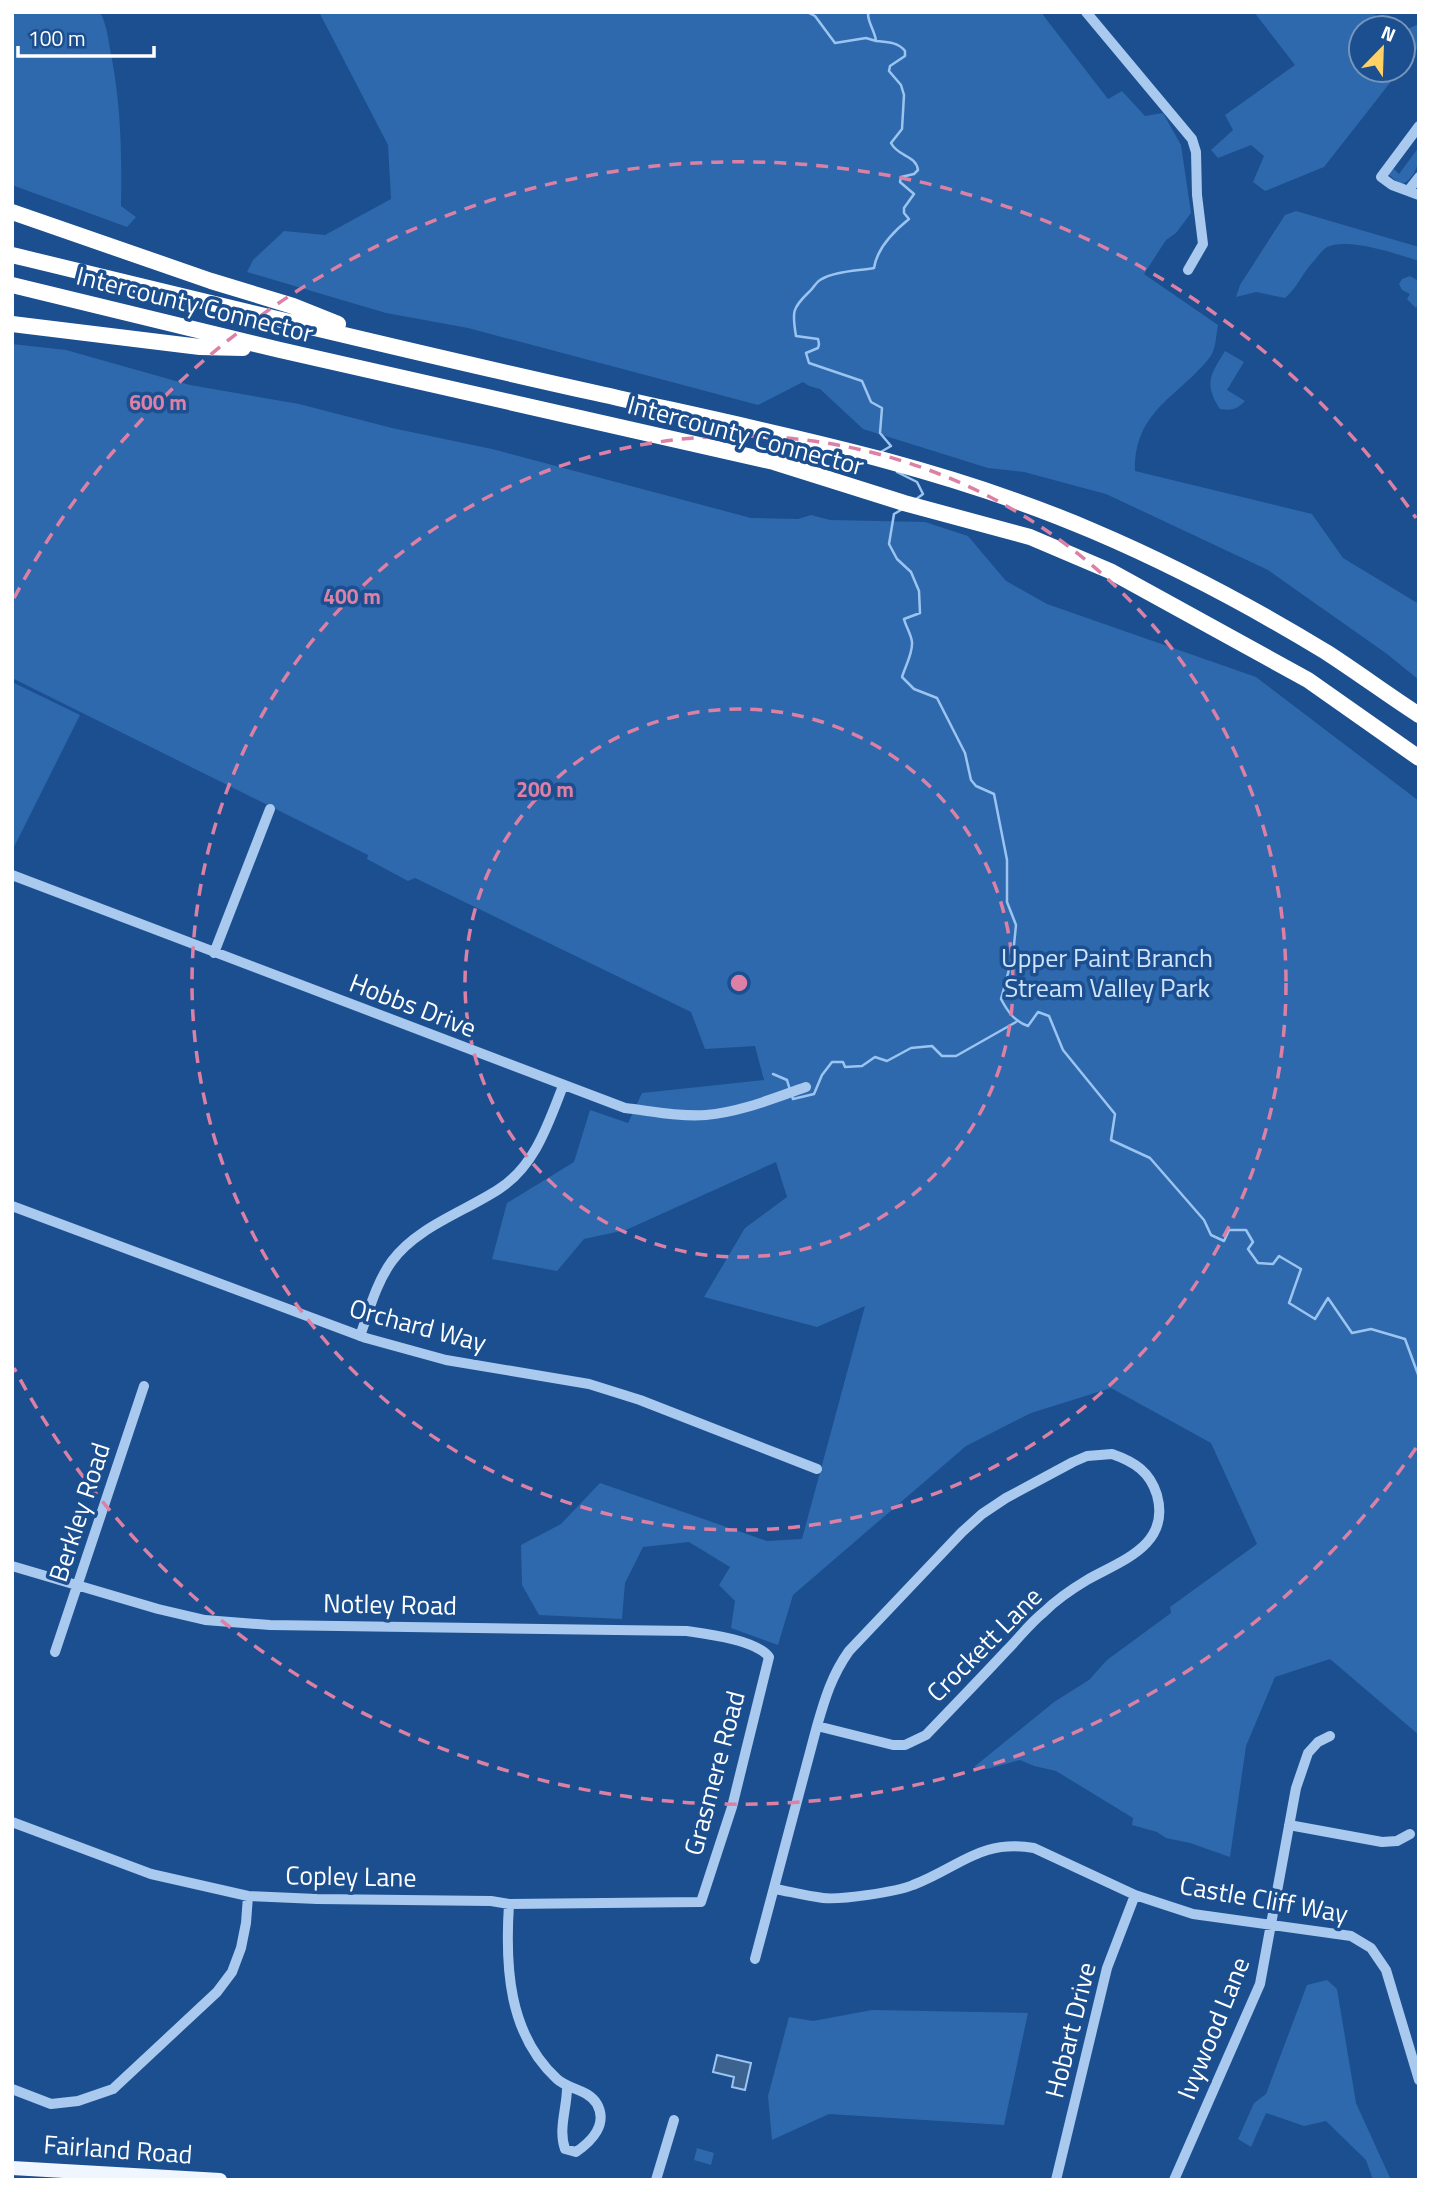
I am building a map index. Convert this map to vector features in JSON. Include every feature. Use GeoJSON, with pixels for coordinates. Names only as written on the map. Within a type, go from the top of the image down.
{"type":"FeatureCollection","features":[{"type":"Feature","properties":{"kind":"highway"},"geometry":{"type":"LineString","coordinates":[[12,212],[211,281],[293,306],[389,344]]}},
{"type":"Feature","properties":{"kind":"highway","name":"Intercounty Connector"},"geometry":{"type":"LineString","coordinates":[[12,255],[593,393],[764,430],[892,462],[1018,501],[1094,531],[1182,572],[1326,652],[1419,715]]}},
{"type":"Feature","properties":{"kind":"highway","name":"Intercounty Connector"},"geometry":{"type":"LineString","coordinates":[[12,285],[280,350],[774,462],[904,503],[1030,537],[1110,571],[1308,680],[1419,758]]}},
{"type":"Feature","properties":{"kind":"highway"},"geometry":{"type":"LineString","coordinates":[[12,324],[200,346],[280,350]]}},
{"type":"Feature","properties":{"kind":"main road","name":"Fairland Road"},"geometry":{"type":"LineString","coordinates":[[12,2168],[67,2176],[220,2180]]}},
{"type":"Feature","properties":{"kind":"street"},"geometry":{"type":"LineString","coordinates":[[1086,12],[1192,139],[1196,152],[1197,195],[1203,244],[1188,270]]}},
{"type":"Feature","properties":{"kind":"street"},"geometry":{"type":"LineString","coordinates":[[1419,126],[1381,177],[1392,185],[1414,193],[1419,177]]}},
{"type":"Feature","properties":{"kind":"street"},"geometry":{"type":"LineString","coordinates":[[214,953],[270,809]]}},
{"type":"Feature","properties":{"kind":"street","name":"Hobbs Drive"},"geometry":{"type":"LineString","coordinates":[[12,875],[625,1108],[706,1115],[748,1107],[806,1087]]}},
{"type":"Feature","properties":{"kind":"street"},"geometry":{"type":"LineString","coordinates":[[360,1336],[380,1283],[392,1261],[411,1241],[500,1188],[521,1170],[544,1134],[563,1086]]}},
{"type":"Feature","properties":{"kind":"street","name":"Orchard Way"},"geometry":{"type":"LineString","coordinates":[[12,1206],[360,1336],[446,1360],[589,1384],[640,1400],[817,1469]]}},
{"type":"Feature","properties":{"kind":"street","name":"Berkley Road"},"geometry":{"type":"LineString","coordinates":[[55,1652],[144,1386]]}},
{"type":"Feature","properties":{"kind":"street","name":"Crockett Lane"},"geometry":{"type":"LineString","coordinates":[[755,1959],[817,1726],[831,1681],[849,1651],[962,1532],[1006,1498],[1087,1456],[1112,1454],[1127,1459],[1150,1477],[1159,1502],[1158,1521],[1147,1544],[1134,1555],[1085,1581],[1044,1611],[926,1735],[905,1745],[893,1745],[817,1726]]}},
{"type":"Feature","properties":{"kind":"street","name":"Notley Road"},"geometry":{"type":"LineString","coordinates":[[12,1566],[205,1620],[270,1625],[687,1631],[716,1635],[764,1649],[769,1657]]}},
{"type":"Feature","properties":{"kind":"street","name":"Grasmere Road"},"geometry":{"type":"LineString","coordinates":[[701,1902],[732,1807],[769,1657]]}},
{"type":"Feature","properties":{"kind":"street","name":"Ivywood Lane"},"geometry":{"type":"LineString","coordinates":[[1174,2180],[1260,1984],[1296,1788],[1308,1753],[1318,1742],[1330,1736]]}},
{"type":"Feature","properties":{"kind":"street","name":"Copley Lane"},"geometry":{"type":"LineString","coordinates":[[12,1822],[152,1874],[248,1896],[491,1901],[509,1904],[701,1902]]}},
{"type":"Feature","properties":{"kind":"street"},"geometry":{"type":"LineString","coordinates":[[1289,1825],[1382,1842],[1396,1841],[1410,1834]]}},
{"type":"Feature","properties":{"kind":"street","name":"Castle Cliff Way"},"geometry":{"type":"LineString","coordinates":[[775,1889],[826,1899],[898,1889],[914,1885],[978,1853],[995,1847],[1017,1846],[1059,1858],[1135,1895],[1193,1914],[1342,1933],[1371,1948],[1386,1970],[1419,2080]]}},
{"type":"Feature","properties":{"kind":"street","name":"Hobart Drive"},"geometry":{"type":"LineString","coordinates":[[1056,2180],[1107,1968],[1135,1895]]}},
{"type":"Feature","properties":{"kind":"street"},"geometry":{"type":"LineString","coordinates":[[12,2089],[51,2104],[78,2101],[113,2089],[217,1992],[232,1972],[241,1948],[248,1896]]}},
{"type":"Feature","properties":{"kind":"street"},"geometry":{"type":"LineString","coordinates":[[509,1904],[507,1967],[511,1997],[519,2019],[536,2056],[567,2088],[590,2096],[597,2104],[600,2128],[595,2136],[576,2152],[565,2149],[562,2141],[567,2088]]}},
{"type":"Feature","properties":{"kind":"street"},"geometry":{"type":"LineString","coordinates":[[656,2180],[674,2120]]}},
{"type":"Feature","properties":{"kind":"green space"},"geometry":{"type":"Polygon","coordinates":[[[12,12],[100,12],[107,32],[117,92],[121,206],[136,217],[127,227],[12,185],[12,12]]]}},
{"type":"Feature","properties":{"kind":"green space"},"geometry":{"type":"Polygon","coordinates":[[[319,12],[1044,12],[1043,15],[1108,99],[1122,91],[1145,116],[1163,113],[1181,145],[1191,213],[1176,233],[1166,240],[1144,274],[1218,325],[1215,346],[1210,357],[1160,406],[1142,433],[1135,471],[1312,514],[1343,558],[1419,604],[1419,680],[1387,654],[1268,570],[1106,494],[1024,472],[988,468],[863,429],[820,389],[803,382],[758,405],[468,328],[386,313],[247,272],[253,260],[284,231],[325,235],[391,199],[388,145],[319,12]]]}},
{"type":"Feature","properties":{"kind":"green space"},"geometry":{"type":"Polygon","coordinates":[[[1254,12],[1371,12],[1374,14],[1347,14],[1347,84],[1389,84],[1324,167],[1265,191],[1253,182],[1264,156],[1251,145],[1218,158],[1211,150],[1233,130],[1225,115],[1295,65],[1254,12]]]}},
{"type":"Feature","properties":{"kind":"green space"},"geometry":{"type":"Polygon","coordinates":[[[1419,24],[1417,48],[1417,25],[1419,24]]]}},
{"type":"Feature","properties":{"kind":"green space"},"geometry":{"type":"Polygon","coordinates":[[[1419,147],[1416,169],[1411,178],[1401,185],[1388,174],[1394,169],[1399,174],[1419,147]]]}},
{"type":"Feature","properties":{"kind":"green space"},"geometry":{"type":"Polygon","coordinates":[[[1296,211],[1419,247],[1419,261],[1360,245],[1336,244],[1323,250],[1285,298],[1256,292],[1236,297],[1240,285],[1285,215],[1296,211]]]}},
{"type":"Feature","properties":{"kind":"green space"},"geometry":{"type":"Polygon","coordinates":[[[1410,276],[1419,281],[1419,302],[1416,308],[1407,299],[1410,294],[1402,290],[1399,284],[1402,279],[1410,276]]]}},
{"type":"Feature","properties":{"kind":"green space","name":"Upper Paint Branch Stream Valley Park"},"geometry":{"type":"Polygon","coordinates":[[[12,344],[66,350],[190,385],[299,404],[392,428],[492,449],[751,518],[798,519],[811,515],[830,520],[925,522],[968,536],[1006,581],[1047,604],[1256,677],[1419,801],[1419,1735],[1330,1659],[1275,1677],[1246,1746],[1230,1857],[1132,1825],[1133,1818],[1056,1771],[1020,1760],[987,1769],[974,1767],[1054,1702],[1089,1680],[1107,1660],[1171,1613],[1170,1607],[1257,1544],[1211,1443],[1111,1388],[1031,1413],[966,1446],[793,1595],[778,1645],[731,1628],[735,1601],[719,1585],[730,1567],[689,1542],[643,1547],[625,1583],[622,1619],[539,1615],[522,1585],[521,1545],[561,1524],[600,1483],[767,1541],[802,1539],[865,1306],[817,1327],[704,1297],[745,1228],[787,1197],[776,1162],[626,1230],[584,1239],[557,1271],[492,1259],[507,1203],[574,1162],[590,1110],[628,1123],[642,1093],[764,1080],[755,1046],[705,1049],[691,1012],[415,878],[408,881],[367,859],[368,855],[12,678],[12,344]]]}},
{"type":"Feature","properties":{"kind":"green space"},"geometry":{"type":"Polygon","coordinates":[[[1225,351],[1244,362],[1227,390],[1245,401],[1237,408],[1228,410],[1220,409],[1210,385],[1225,351]]]}},
{"type":"Feature","properties":{"kind":"green space"},"geometry":{"type":"Polygon","coordinates":[[[12,682],[80,715],[12,851],[12,682]]]}},
{"type":"Feature","properties":{"kind":"green space"},"geometry":{"type":"Polygon","coordinates":[[[1327,1980],[1337,1989],[1356,2103],[1391,2180],[1373,2180],[1366,2160],[1326,2121],[1304,2126],[1266,2113],[1251,2147],[1238,2139],[1254,2103],[1266,2094],[1307,1985],[1327,1980]]]}},
{"type":"Feature","properties":{"kind":"green space"},"geometry":{"type":"Polygon","coordinates":[[[872,2010],[1028,2013],[1004,2125],[829,2114],[772,2140],[768,2096],[789,2017],[813,2021],[872,2010]]]}},
{"type":"Feature","properties":{"kind":"green space"},"geometry":{"type":"Polygon","coordinates":[[[697,2148],[714,2153],[711,2165],[694,2160],[697,2148]]]}},
{"type":"Feature","properties":{"kind":"shaded area"},"geometry":{"type":"Polygon","coordinates":[[[717,2055],[751,2063],[745,2090],[732,2087],[734,2077],[713,2072],[717,2055]]]}},
{"type":"Feature","properties":{"kind":"waterway"},"geometry":{"type":"LineString","coordinates":[[807,12],[815,16],[835,43],[866,38],[876,41]]}},
{"type":"Feature","properties":{"kind":"waterway"},"geometry":{"type":"LineString","coordinates":[[872,12],[868,17],[876,41],[896,44],[905,51],[905,56],[890,66],[889,71],[901,85],[904,95],[902,129],[891,143],[914,161],[918,170],[914,174],[901,177],[900,182],[914,194],[904,208],[909,219],[882,247],[874,268],[839,273],[818,281],[799,302],[794,321],[796,336],[818,339],[818,348],[806,353],[809,363],[862,381],[871,402],[882,408],[880,433],[891,446],[879,453]]}},
{"type":"Feature","properties":{"kind":"waterway"},"geometry":{"type":"LineString","coordinates":[[897,472],[917,482],[923,494],[915,500]]}},
{"type":"Feature","properties":{"kind":"waterway"},"geometry":{"type":"LineString","coordinates":[[901,510],[894,514],[889,544],[897,559],[911,572],[919,591],[920,613],[904,619],[912,646],[902,677],[914,689],[937,698],[965,753],[971,780],[976,786],[994,794],[1007,860],[1007,902],[1016,925],[1013,955],[1001,999],[1015,1019],[1028,1026],[1038,1012],[1049,1016],[1063,1050],[1115,1114],[1111,1140],[1150,1158],[1204,1220],[1211,1235],[1224,1241],[1229,1230],[1246,1230],[1253,1242],[1248,1249],[1258,1263],[1273,1264],[1279,1256],[1301,1269],[1289,1303],[1315,1319],[1328,1298],[1352,1333],[1371,1329],[1405,1339],[1419,1377]]}},
{"type":"Feature","properties":{"kind":"waterway"},"geometry":{"type":"LineString","coordinates":[[792,1096],[793,1099],[814,1094],[822,1075],[832,1062],[843,1062],[845,1067],[862,1066],[875,1057],[887,1061],[911,1048],[932,1046],[942,1056],[956,1056],[1016,1022]]}},
{"type":"Feature","properties":{"kind":"waterway"},"geometry":{"type":"LineString","coordinates":[[773,1074],[787,1080],[790,1090]]}}]}
